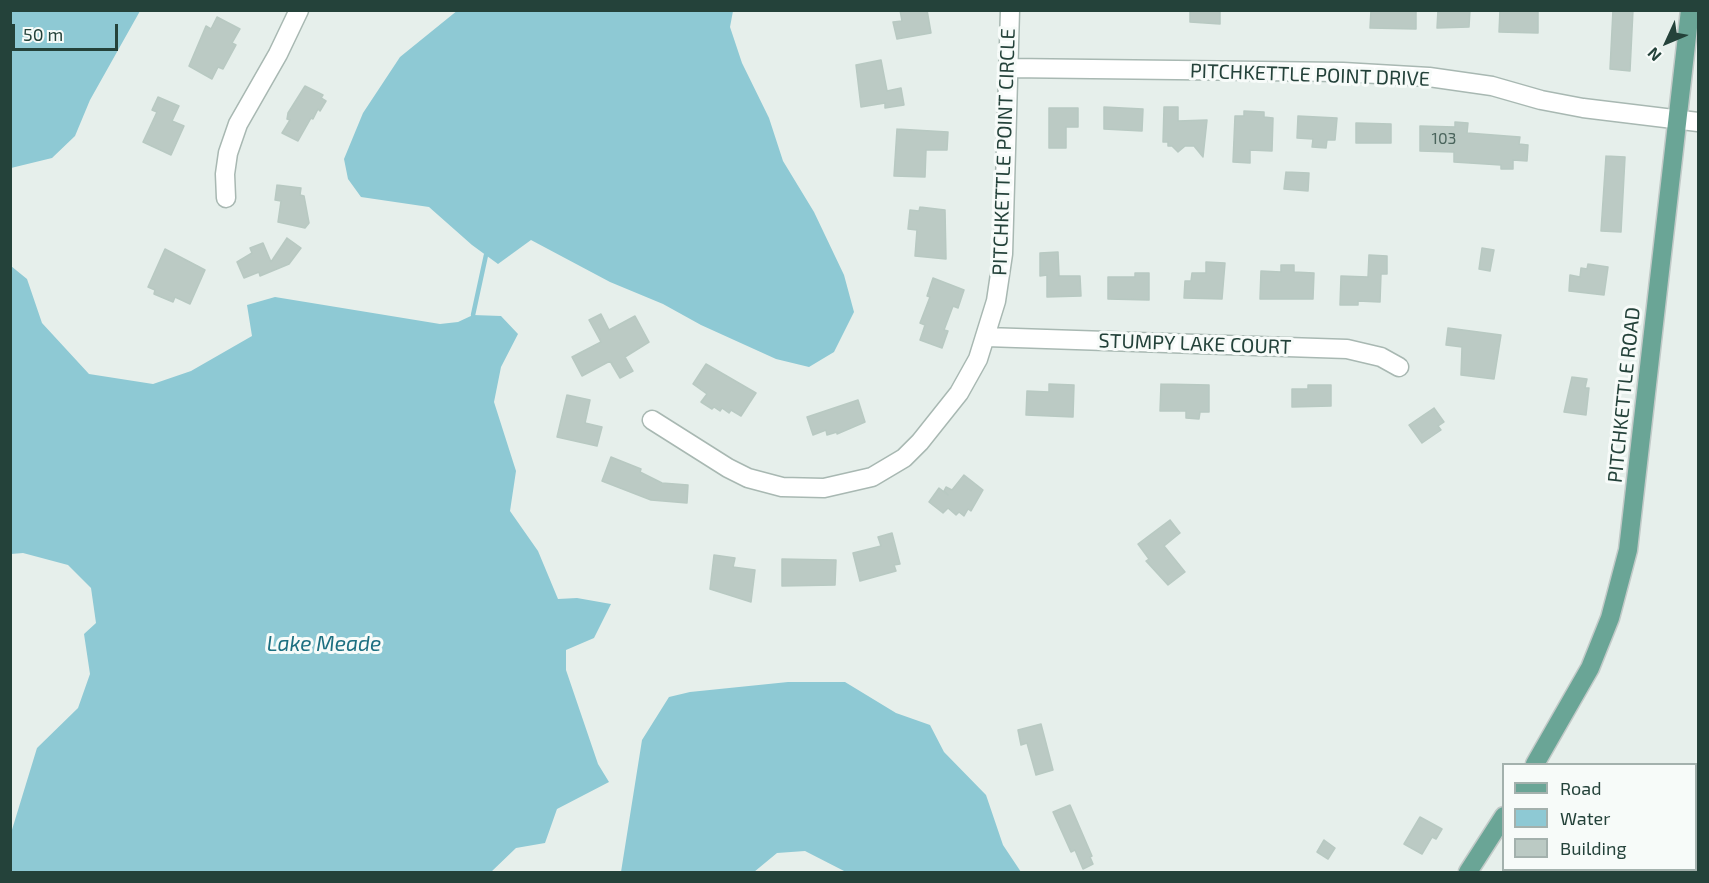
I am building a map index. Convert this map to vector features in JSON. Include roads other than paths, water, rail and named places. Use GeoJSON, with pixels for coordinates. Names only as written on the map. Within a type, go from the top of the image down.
{"type":"FeatureCollection","features":[{"type":"Feature","properties":{"kind":"main road","name":"PITCHKETTLE ROAD"},"geometry":{"type":"LineString","coordinates":[[1536,763],[1590,668],[1610,618],[1628,550],[1690,10]]}},
{"type":"Feature","properties":{"kind":"main road"},"geometry":{"type":"LineString","coordinates":[[1468,873],[1502,818]]}},
{"type":"Feature","properties":{"kind":"street"},"geometry":{"type":"LineString","coordinates":[[226,198],[225,174],[228,153],[238,124],[278,54],[299,10]]}},
{"type":"Feature","properties":{"kind":"street","name":"PITCHKETTLE POINT CIRCLE"},"geometry":{"type":"LineString","coordinates":[[652,420],[728,468],[765,484],[805,489],[849,484],[885,470],[920,442],[959,393],[986,337],[996,301],[1003,254],[1010,10]]}},
{"type":"Feature","properties":{"kind":"street","name":"PITCHKETTLE POINT DRIVE"},"geometry":{"type":"LineString","coordinates":[[1009,68],[1407,75],[1492,86],[1541,100],[1584,108],[1698,122]]}},
{"type":"Feature","properties":{"kind":"street","name":"STUMPY LAKE COURT"},"geometry":{"type":"LineString","coordinates":[[986,337],[1347,349],[1381,357],[1399,367]]}},
{"type":"Feature","properties":{"kind":"water"},"geometry":{"type":"Polygon","coordinates":[[[458,10],[733,11],[730,27],[742,63],[769,118],[783,161],[814,212],[844,275],[854,312],[834,352],[809,367],[776,359],[701,325],[663,304],[610,282],[531,240],[498,264],[472,245],[429,207],[361,197],[348,179],[344,159],[363,113],[400,57],[458,10]]]}},
{"type":"Feature","properties":{"kind":"water"},"geometry":{"type":"Polygon","coordinates":[[[10,11],[140,11],[90,100],[75,136],[52,158],[11,168],[10,11]]]}},
{"type":"Feature","properties":{"kind":"water","name":"Lake Meade"},"geometry":{"type":"Polygon","coordinates":[[[11,266],[27,279],[42,323],[89,374],[153,384],[191,371],[252,336],[247,305],[275,297],[440,324],[458,322],[473,315],[501,316],[518,334],[501,367],[494,402],[516,471],[510,511],[538,551],[558,599],[577,598],[611,604],[594,638],[566,650],[566,670],[598,764],[609,782],[557,809],[545,843],[516,848],[491,872],[11,872],[11,833],[37,748],[78,708],[90,674],[84,634],[96,623],[91,588],[68,565],[23,553],[11,554],[11,266]]]}},
{"type":"Feature","properties":{"kind":"water"},"geometry":{"type":"Polygon","coordinates":[[[788,682],[845,682],[896,713],[930,725],[944,752],[986,795],[1003,845],[1021,872],[846,872],[805,851],[777,853],[754,872],[621,872],[642,740],[669,697],[690,692],[788,682]]]}},
{"type":"Feature","properties":{"kind":"waterway"},"geometry":{"type":"LineString","coordinates":[[473,315],[486,255]]}}]}
